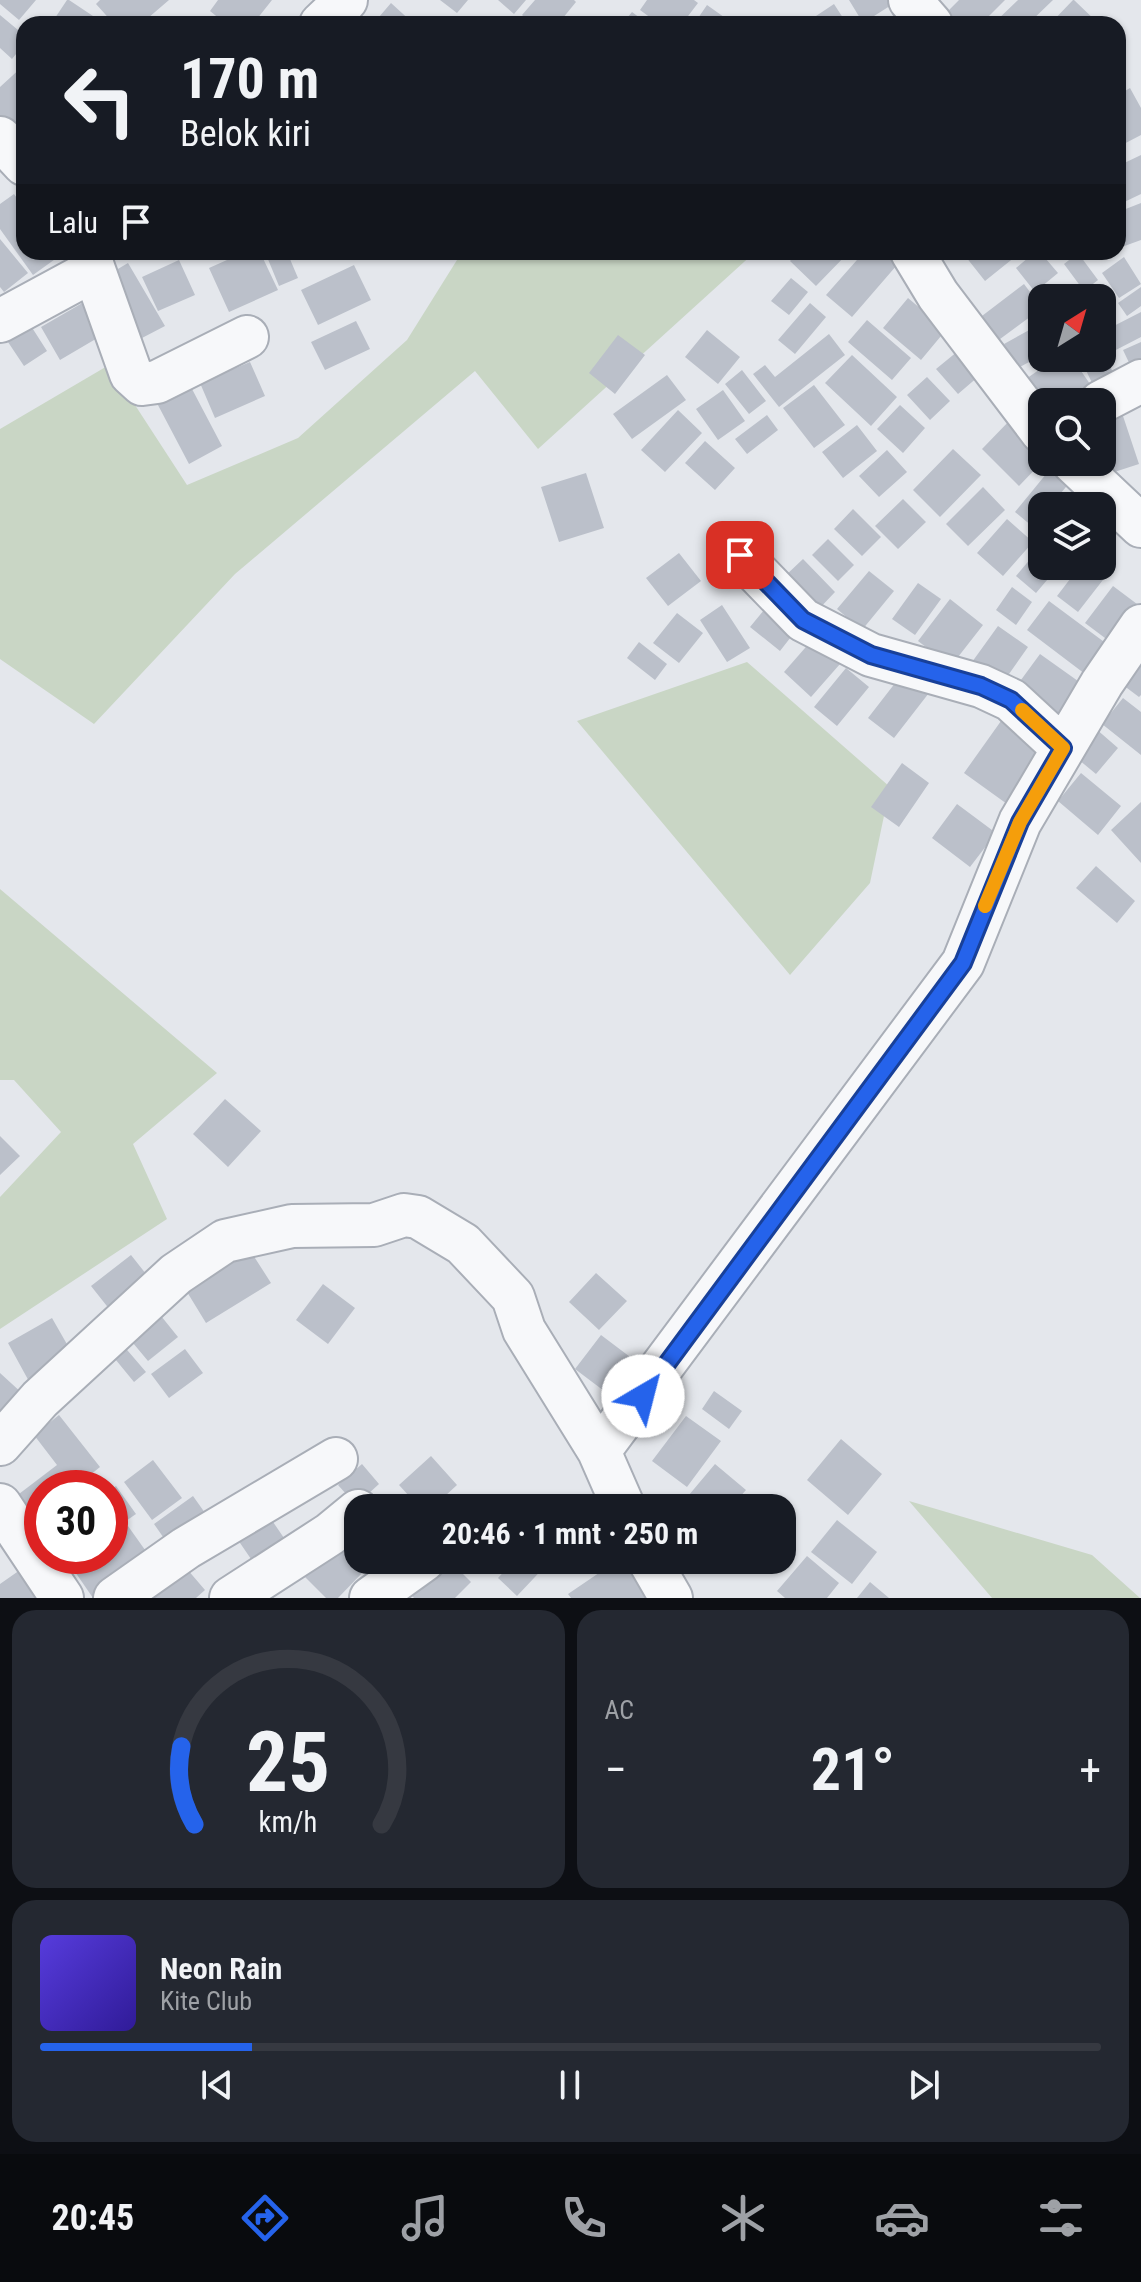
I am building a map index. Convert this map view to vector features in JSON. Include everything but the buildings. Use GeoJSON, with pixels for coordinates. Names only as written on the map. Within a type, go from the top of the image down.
{"type":"FeatureCollection","features":[{"type":"Feature","properties":{"kind":"street"},"geometry":{"type":"LineString","coordinates":[[329,16],[346,0]]}},
{"type":"Feature","properties":{"kind":"street"},"geometry":{"type":"LineString","coordinates":[[910,0],[924,16]]}},
{"type":"Feature","properties":{"kind":"street"},"geometry":{"type":"LineString","coordinates":[[0,138],[16,155]]}},
{"type":"Feature","properties":{"kind":"street"},"geometry":{"type":"LineString","coordinates":[[917,260],[938,295],[1028,414]]}},
{"type":"Feature","properties":{"kind":"street"},"geometry":{"type":"LineString","coordinates":[[0,321],[91,261],[131,374],[142,384],[157,382],[247,337]]}},
{"type":"Feature","properties":{"kind":"street"},"geometry":{"type":"LineString","coordinates":[[1116,394],[1141,381]]}},
{"type":"Feature","properties":{"kind":"street"},"geometry":{"type":"LineString","coordinates":[[1088,476],[1141,526]]}},
{"type":"Feature","properties":{"kind":"street"},"geometry":{"type":"LineString","coordinates":[[740,555],[803,620],[871,655],[981,686],[1011,700],[1063,748]]}},
{"type":"Feature","properties":{"kind":"street"},"geometry":{"type":"LineString","coordinates":[[599,1451],[963,963],[1020,822],[1141,626]]}},
{"type":"Feature","properties":{"kind":"street"},"geometry":{"type":"LineString","coordinates":[[0,1444],[91,1351],[203,1253],[225,1241],[292,1226],[347,1228],[374,1225],[404,1215],[418,1217],[463,1244],[513,1297],[524,1330],[599,1451],[618,1494]]}},
{"type":"Feature","properties":{"kind":"street"},"geometry":{"type":"LineString","coordinates":[[115,1598],[186,1548],[336,1459]]}},
{"type":"Feature","properties":{"kind":"street"},"geometry":{"type":"LineString","coordinates":[[0,1505],[62,1598]]}},
{"type":"Feature","properties":{"kind":"street"},"geometry":{"type":"LineString","coordinates":[[231,1598],[344,1522]]}},
{"type":"Feature","properties":{"kind":"street"},"geometry":{"type":"LineString","coordinates":[[186,1548],[220,1598]]}},
{"type":"Feature","properties":{"kind":"street"},"geometry":{"type":"LineString","coordinates":[[371,1598],[404,1574]]}},
{"type":"Feature","properties":{"kind":"street"},"geometry":{"type":"LineString","coordinates":[[657,1574],[671,1598]]}},
{"type":"Feature","properties":{"kind":"green space"},"geometry":{"type":"Polygon","coordinates":[[[457,260],[746,260],[538,449],[475,371],[235,574],[94,724],[0,659],[0,429],[109,365],[187,485],[298,438],[407,340],[457,260]]]}},
{"type":"Feature","properties":{"kind":"green space"},"geometry":{"type":"Polygon","coordinates":[[[747,662],[890,787],[870,883],[790,975],[577,721],[747,662]]]}},
{"type":"Feature","properties":{"kind":"green space"},"geometry":{"type":"Polygon","coordinates":[[[0,889],[217,1073],[133,1144],[167,1219],[0,1329],[0,1197],[61,1132],[14,1080],[0,1080],[0,889]]]}},
{"type":"Feature","properties":{"kind":"green space"},"geometry":{"type":"Polygon","coordinates":[[[909,1501],[1092,1555],[1140,1598],[992,1598],[909,1501]]]}},
{"type":"Feature","properties":{"kind":"slow traffic"},"geometry":{"type":"LineString","coordinates":[[985,906],[1020,822],[1063,748],[1022,710]]}},
{"type":"Feature","properties":{"kind":"route"},"geometry":{"type":"LineString","coordinates":[[643,1396],[963,963],[1020,822],[1063,748],[1011,700],[981,686],[871,655],[803,620],[740,555]]}}]}
